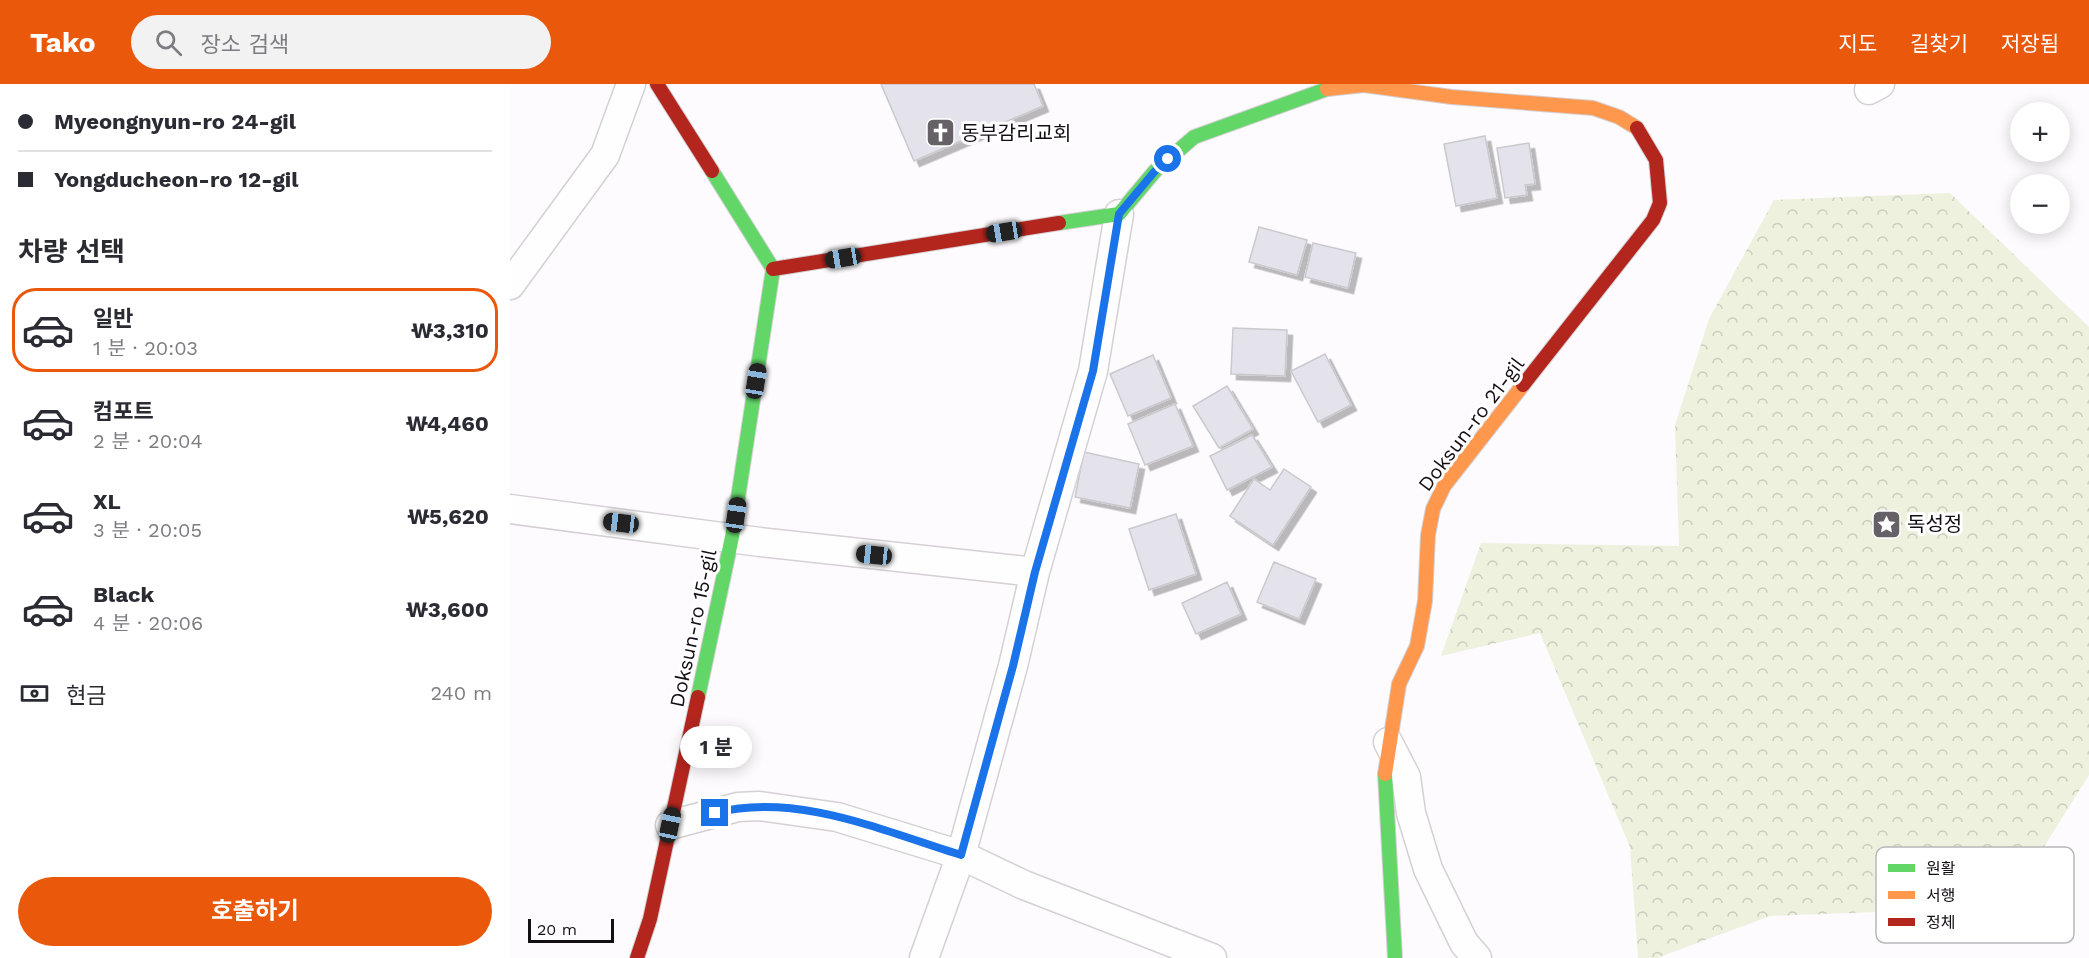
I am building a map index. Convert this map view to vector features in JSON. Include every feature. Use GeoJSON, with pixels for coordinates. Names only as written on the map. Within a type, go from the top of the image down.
{"type":"FeatureCollection","features":[{"type":"Feature","properties":{"kind":"street"},"geometry":{"type":"LineString","coordinates":[[510,285],[605,154],[631,84]]}},
{"type":"Feature","properties":{"kind":"street"},"geometry":{"type":"LineString","coordinates":[[657,84],[773,269],[1119,214]]}},
{"type":"Feature","properties":{"kind":"street"},"geometry":{"type":"LineString","coordinates":[[924,958],[961,855],[1013,666],[1035,572],[1093,371],[1119,214],[1155,171],[1194,137],[1275,105],[1339,85]]}},
{"type":"Feature","properties":{"kind":"street","name":"Doksun-ro 21-gil"},"geometry":{"type":"LineString","coordinates":[[1339,85],[1364,85],[1452,97],[1593,108],[1619,117],[1640,130],[1656,160],[1660,183],[1660,203],[1653,220],[1444,486],[1433,509],[1428,535],[1425,601],[1417,646],[1399,684],[1388,742],[1386,784],[1395,958]]}},
{"type":"Feature","properties":{"kind":"street","name":"Doksun-ro 15-gil"},"geometry":{"type":"LineString","coordinates":[[637,958],[650,919],[732,537],[773,269]]}},
{"type":"Feature","properties":{"kind":"street"},"geometry":{"type":"LineString","coordinates":[[510,509],[1035,572]]}},
{"type":"Feature","properties":{"kind":"street"},"geometry":{"type":"LineString","coordinates":[[1388,742],[1406,777],[1411,813],[1428,869],[1464,943],[1477,958]]}},
{"type":"Feature","properties":{"kind":"street"},"geometry":{"type":"LineString","coordinates":[[670,825],[738,807],[759,806],[800,810],[837,817],[961,855],[1024,885],[1212,958]]}},
{"type":"Feature","properties":{"kind":"green space"},"geometry":{"type":"Polygon","coordinates":[[[1950,193],[2089,327],[2089,775],[2044,847],[1876,847],[1876,912],[1770,916],[1657,958],[1638,958],[1630,847],[1540,633],[1441,656],[1481,543],[1679,546],[1675,425],[1709,319],[1774,200],[1950,193]]]}},
{"type":"Feature","properties":{"kind":"building","name":"동부감리교회"},"geometry":{"type":"Polygon","coordinates":[[[881,84],[1034,84],[1043,106],[914,161],[881,84]]]}},
{"type":"Feature","properties":{"kind":"building"},"geometry":{"type":"Polygon","coordinates":[[[1485,136],[1497,198],[1456,206],[1444,144],[1485,136]]]}},
{"type":"Feature","properties":{"kind":"building"},"geometry":{"type":"Polygon","coordinates":[[[1529,143],[1535,184],[1525,185],[1527,195],[1505,198],[1497,148],[1529,143]]]}},
{"type":"Feature","properties":{"kind":"building"},"geometry":{"type":"Polygon","coordinates":[[[1259,227],[1307,240],[1297,275],[1249,262],[1259,227]]]}},
{"type":"Feature","properties":{"kind":"building"},"geometry":{"type":"Polygon","coordinates":[[[1313,243],[1356,253],[1348,288],[1305,277],[1313,243]]]}},
{"type":"Feature","properties":{"kind":"building"},"geometry":{"type":"Polygon","coordinates":[[[1233,328],[1287,330],[1285,376],[1231,374],[1233,328]]]}},
{"type":"Feature","properties":{"kind":"building"},"geometry":{"type":"Polygon","coordinates":[[[1325,354],[1351,405],[1318,422],[1291,371],[1325,354]]]}},
{"type":"Feature","properties":{"kind":"building"},"geometry":{"type":"Polygon","coordinates":[[[1153,355],[1171,398],[1128,416],[1110,374],[1153,355]]]}},
{"type":"Feature","properties":{"kind":"building"},"geometry":{"type":"Polygon","coordinates":[[[1227,386],[1253,429],[1219,448],[1193,406],[1227,386]]]}},
{"type":"Feature","properties":{"kind":"building"},"geometry":{"type":"Polygon","coordinates":[[[1175,404],[1193,446],[1145,465],[1128,424],[1175,404]]]}},
{"type":"Feature","properties":{"kind":"building"},"geometry":{"type":"Polygon","coordinates":[[[1252,435],[1272,467],[1227,490],[1210,456],[1252,435]]]}},
{"type":"Feature","properties":{"kind":"building"},"geometry":{"type":"Polygon","coordinates":[[[1084,452],[1139,464],[1130,508],[1075,497],[1084,452]]]}},
{"type":"Feature","properties":{"kind":"building"},"geometry":{"type":"Polygon","coordinates":[[[1284,469],[1311,487],[1273,545],[1230,516],[1254,479],[1270,490],[1284,469]]]}},
{"type":"Feature","properties":{"kind":"building"},"geometry":{"type":"Polygon","coordinates":[[[1176,514],[1196,574],[1149,590],[1129,529],[1176,514]]]}},
{"type":"Feature","properties":{"kind":"building"},"geometry":{"type":"Polygon","coordinates":[[[1274,562],[1316,579],[1299,619],[1257,602],[1274,562]]]}},
{"type":"Feature","properties":{"kind":"building"},"geometry":{"type":"Polygon","coordinates":[[[1227,582],[1241,614],[1196,634],[1182,603],[1227,582]]]}},
{"type":"Feature","properties":{"kind":"traffic: fast"},"geometry":{"type":"LineString","coordinates":[[1059,223],[1119,214],[1155,171],[1194,137],[1327,89]]}},
{"type":"Feature","properties":{"kind":"traffic: fast"},"geometry":{"type":"LineString","coordinates":[[698,697],[732,537],[773,269],[712,171]]}},
{"type":"Feature","properties":{"kind":"traffic: fast"},"geometry":{"type":"LineString","coordinates":[[1385,774],[1395,958]]}},
{"type":"Feature","properties":{"kind":"traffic: slow"},"geometry":{"type":"LineString","coordinates":[[1327,89],[1364,85],[1452,97],[1593,108],[1619,117],[1637,128]]}},
{"type":"Feature","properties":{"kind":"traffic: slow"},"geometry":{"type":"LineString","coordinates":[[1385,774],[1399,684],[1417,646],[1425,601],[1428,535],[1433,509],[1444,486],[1523,385]]}},
{"type":"Feature","properties":{"kind":"traffic: jam"},"geometry":{"type":"LineString","coordinates":[[657,84],[712,171]]}},
{"type":"Feature","properties":{"kind":"traffic: jam"},"geometry":{"type":"LineString","coordinates":[[1523,385],[1653,220],[1660,203],[1656,160],[1637,128]]}},
{"type":"Feature","properties":{"kind":"traffic: jam"},"geometry":{"type":"LineString","coordinates":[[773,269],[1059,223]]}},
{"type":"Feature","properties":{"kind":"traffic: jam"},"geometry":{"type":"LineString","coordinates":[[637,958],[650,919],[698,697]]}},
{"type":"Feature","properties":{"kind":"place","name":"동부감리교회"},"geometry":{"type":"Point","coordinates":[940,133]}},
{"type":"Feature","properties":{"kind":"place","name":"독성정"},"geometry":{"type":"Point","coordinates":[1886,524]}},
{"type":"Feature","properties":{"kind":"route"},"geometry":{"type":"LineString","coordinates":[[715,813],[738,807],[759,806],[800,810],[837,817],[961,855],[1013,666],[1035,572],[1093,371],[1119,214],[1168,159]]}}]}
